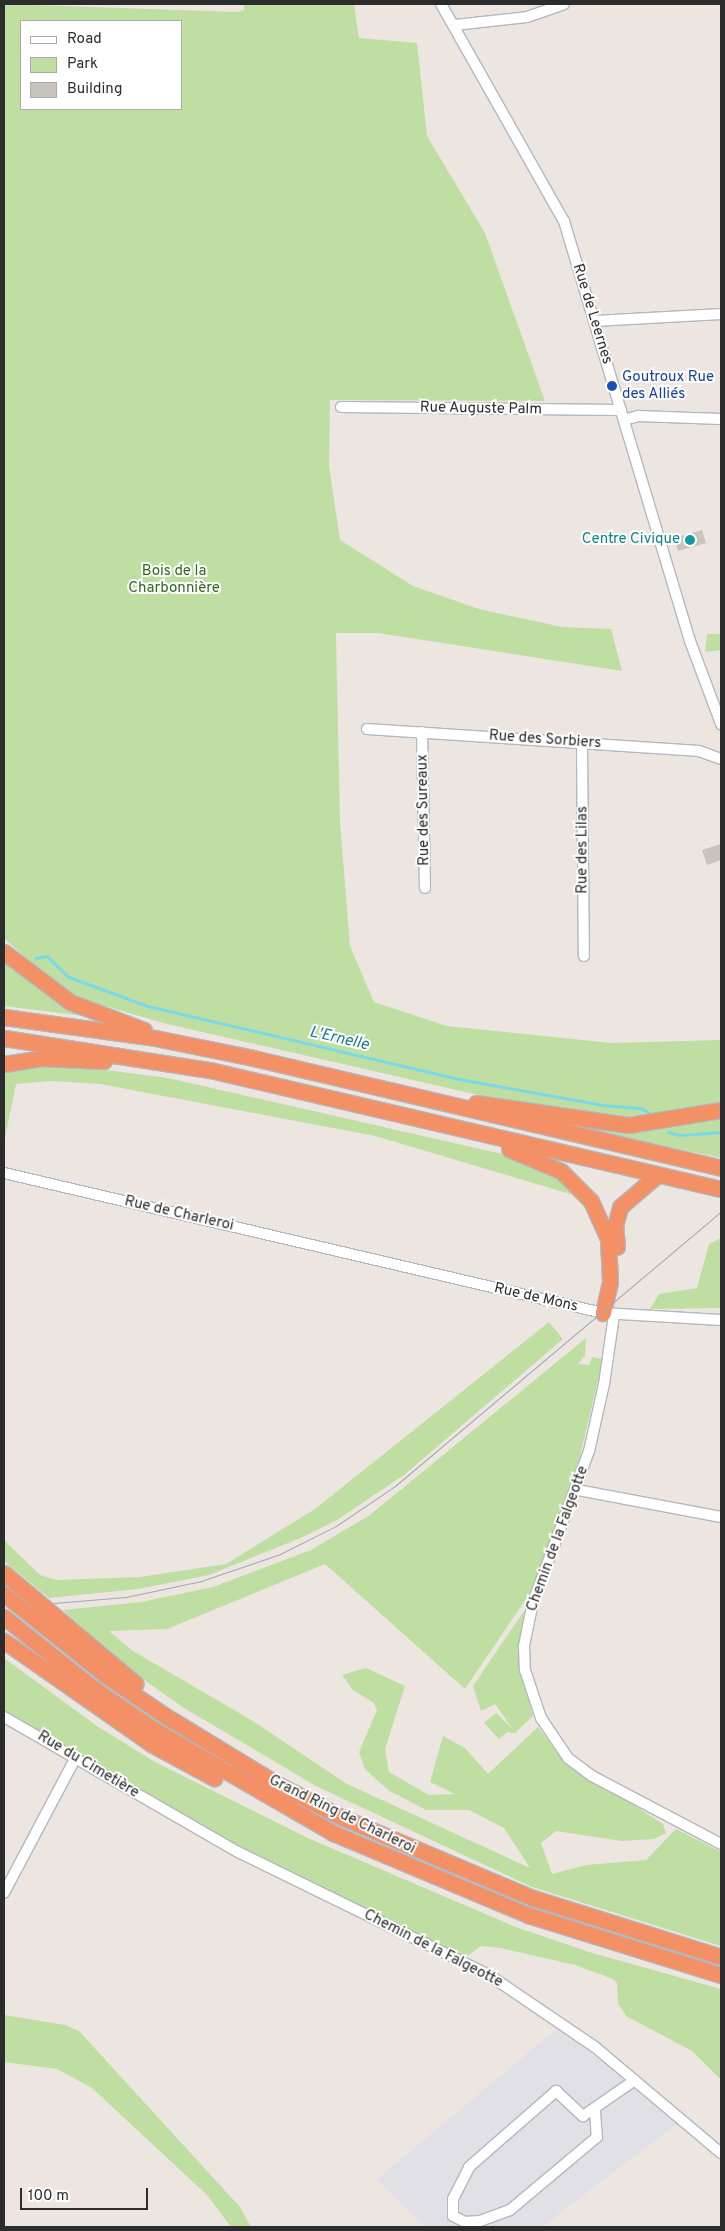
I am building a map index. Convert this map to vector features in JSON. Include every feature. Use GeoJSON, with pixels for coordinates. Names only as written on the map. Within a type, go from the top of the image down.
{"type":"FeatureCollection","features":[{"type":"Feature","properties":{"kind":"highway"},"geometry":{"type":"LineString","coordinates":[[4,952],[70,1002],[140,1027],[156,1038]]}},
{"type":"Feature","properties":{"kind":"highway"},"geometry":{"type":"LineString","coordinates":[[4,1017],[156,1038],[721,1168]]}},
{"type":"Feature","properties":{"kind":"highway"},"geometry":{"type":"LineString","coordinates":[[4,1038],[138,1058],[253,1080],[656,1176],[721,1189]]}},
{"type":"Feature","properties":{"kind":"highway"},"geometry":{"type":"LineString","coordinates":[[4,1064],[40,1058],[101,1061],[138,1058]]}},
{"type":"Feature","properties":{"kind":"highway"},"geometry":{"type":"LineString","coordinates":[[423,1098],[448,1098],[586,1122],[628,1125],[721,1110]]}},
{"type":"Feature","properties":{"kind":"highway"},"geometry":{"type":"LineString","coordinates":[[491,1136],[510,1150],[561,1170],[591,1201],[608,1239],[610,1282],[608,1314]]}},
{"type":"Feature","properties":{"kind":"highway"},"geometry":{"type":"LineString","coordinates":[[608,1314],[618,1262],[615,1226],[620,1207],[656,1176]]}},
{"type":"Feature","properties":{"kind":"highway"},"geometry":{"type":"LineString","coordinates":[[4,1573],[114,1668],[207,1732],[223,1752]]}},
{"type":"Feature","properties":{"kind":"highway","name":"Grand Ring de Charleroi"},"geometry":{"type":"LineString","coordinates":[[4,1594],[105,1675],[223,1752],[341,1817],[451,1866],[542,1901],[721,1957]]}},
{"type":"Feature","properties":{"kind":"highway","name":"Grand Ring de Charleroi"},"geometry":{"type":"LineString","coordinates":[[4,1617],[94,1689],[271,1800],[333,1833],[462,1890],[583,1933],[721,1975]]}},
{"type":"Feature","properties":{"kind":"highway"},"geometry":{"type":"LineString","coordinates":[[4,1641],[151,1744],[227,1785],[271,1800]]}},
{"type":"Feature","properties":{"kind":"street","name":"Rue de Leernes"},"geometry":{"type":"LineString","coordinates":[[441,4],[551,192],[564,221],[711,704],[721,724]]}},
{"type":"Feature","properties":{"kind":"street"},"geometry":{"type":"LineString","coordinates":[[455,25],[527,17],[539,8],[564,4]]}},
{"type":"Feature","properties":{"kind":"street"},"geometry":{"type":"LineString","coordinates":[[595,321],[721,314]]}},
{"type":"Feature","properties":{"kind":"street","name":"Rue Auguste Palm"},"geometry":{"type":"LineString","coordinates":[[341,407],[621,410]]}},
{"type":"Feature","properties":{"kind":"street"},"geometry":{"type":"LineString","coordinates":[[624,420],[638,416],[721,419]]}},
{"type":"Feature","properties":{"kind":"street","name":"Rue des Sorbiers"},"geometry":{"type":"LineString","coordinates":[[367,729],[699,751],[721,759]]}},
{"type":"Feature","properties":{"kind":"street","name":"Rue des Sureaux"},"geometry":{"type":"LineString","coordinates":[[422,732],[425,888]]}},
{"type":"Feature","properties":{"kind":"street","name":"Rue des Lilas"},"geometry":{"type":"LineString","coordinates":[[582,743],[584,956]]}},
{"type":"Feature","properties":{"kind":"street","name":"Rue de Charleroi"},"geometry":{"type":"LineString","coordinates":[[4,1173],[354,1255]]}},
{"type":"Feature","properties":{"kind":"street","name":"Rue de Mons"},"geometry":{"type":"LineString","coordinates":[[354,1255],[608,1314],[721,1320]]}},
{"type":"Feature","properties":{"kind":"street","name":"Chemin de la Falgeotte"},"geometry":{"type":"LineString","coordinates":[[608,1314],[604,1384],[578,1490],[533,1602],[524,1646],[531,1694],[548,1732],[574,1762],[592,1776],[721,1844]]}},
{"type":"Feature","properties":{"kind":"street"},"geometry":{"type":"LineString","coordinates":[[578,1490],[721,1517]]}},
{"type":"Feature","properties":{"kind":"street","name":"Rue du Cimetière"},"geometry":{"type":"LineString","coordinates":[[4,1717],[76,1757],[171,1815]]}},
{"type":"Feature","properties":{"kind":"street"},"geometry":{"type":"LineString","coordinates":[[4,1893],[76,1757]]}},
{"type":"Feature","properties":{"kind":"street","name":"Chemin de la Falgeotte"},"geometry":{"type":"LineString","coordinates":[[171,1815],[288,1878],[489,1975],[558,2019],[635,2080],[721,2153]]}},
{"type":"Feature","properties":{"kind":"street"},"geometry":{"type":"LineString","coordinates":[[595,2111],[597,2137],[510,2210],[480,2221],[465,2222],[453,2216],[453,2200],[469,2167],[556,2091],[583,2116],[595,2111],[635,2080]]}},
{"type":"Feature","properties":{"kind":"shaded area"},"geometry":{"type":"Polygon","coordinates":[[[559,2027],[678,2123],[542,2227],[426,2227],[377,2179],[559,2027]]]}},
{"type":"Feature","properties":{"kind":"green space","name":"Bois de la Charbonnière"},"geometry":{"type":"Polygon","coordinates":[[[4,4],[237,12],[244,10],[244,4],[354,4],[359,38],[417,43],[427,136],[485,233],[545,401],[330,400],[329,466],[340,540],[413,586],[479,609],[562,627],[611,629],[622,671],[378,633],[336,633],[340,822],[350,946],[374,1002],[447,1026],[611,1043],[721,1040],[721,1102],[686,1111],[615,1117],[518,1104],[163,1023],[81,999],[51,981],[4,938],[4,4]]]}},
{"type":"Feature","properties":{"kind":"green space"},"geometry":{"type":"Polygon","coordinates":[[[707,634],[721,634],[721,650],[705,652],[707,634]]]}},
{"type":"Feature","properties":{"kind":"green space"},"geometry":{"type":"Polygon","coordinates":[[[4,959],[46,995],[84,1016],[4,1006],[4,959]]]}},
{"type":"Feature","properties":{"kind":"green space"},"geometry":{"type":"Polygon","coordinates":[[[67,1065],[168,1078],[502,1154],[536,1164],[568,1183],[584,1198],[375,1136],[100,1084],[51,1081],[16,1084],[4,1143],[4,1071],[67,1065]]]}},
{"type":"Feature","properties":{"kind":"green space"},"geometry":{"type":"Polygon","coordinates":[[[721,1115],[721,1158],[575,1127],[661,1127],[721,1115]]]}},
{"type":"Feature","properties":{"kind":"green space"},"geometry":{"type":"Polygon","coordinates":[[[721,1238],[721,1308],[650,1309],[659,1294],[697,1288],[709,1244],[721,1238]]]}},
{"type":"Feature","properties":{"kind":"green space"},"geometry":{"type":"Polygon","coordinates":[[[549,1322],[563,1339],[404,1475],[337,1520],[303,1537],[209,1575],[138,1589],[49,1598],[4,1561],[4,1540],[40,1575],[57,1580],[140,1577],[226,1564],[315,1509],[549,1322]]]}},
{"type":"Feature","properties":{"kind":"green space"},"geometry":{"type":"Polygon","coordinates":[[[586,1338],[585,1356],[578,1364],[589,1365],[592,1357],[603,1359],[573,1485],[532,1590],[465,1689],[325,1564],[167,1629],[109,1631],[133,1651],[253,1721],[347,1784],[530,1868],[504,1828],[469,1810],[426,1810],[388,1790],[365,1769],[359,1752],[377,1710],[374,1703],[353,1690],[342,1675],[366,1668],[405,1686],[385,1749],[389,1772],[429,1795],[455,1794],[430,1782],[443,1736],[465,1748],[488,1774],[538,1727],[562,1759],[663,1824],[666,1833],[654,1839],[622,1841],[556,1831],[541,1843],[552,1874],[586,1865],[646,1860],[676,1829],[721,1852],[721,1946],[532,1887],[316,1786],[184,1708],[130,1670],[63,1610],[141,1602],[213,1587],[311,1550],[370,1515],[586,1338]]]}},
{"type":"Feature","properties":{"kind":"green space"},"geometry":{"type":"Polygon","coordinates":[[[524,1611],[520,1667],[533,1716],[515,1733],[507,1732],[499,1739],[484,1723],[496,1713],[512,1728],[495,1704],[481,1711],[473,1686],[524,1611]]]}},
{"type":"Feature","properties":{"kind":"green space"},"geometry":{"type":"Polygon","coordinates":[[[4,1658],[97,1726],[155,1762],[310,1839],[516,1927],[589,1952],[721,1989],[721,2080],[692,2051],[626,2016],[618,2003],[617,1983],[613,1979],[575,1965],[500,1948],[481,1946],[466,1957],[293,1876],[176,1814],[4,1712],[4,1658]]]}},
{"type":"Feature","properties":{"kind":"green space"},"geometry":{"type":"Polygon","coordinates":[[[4,2015],[65,2025],[79,2031],[240,2207],[251,2227],[231,2227],[207,2195],[92,2088],[57,2069],[4,2062],[4,2015]]]}},
{"type":"Feature","properties":{"kind":"building","name":"Centre Civique"},"geometry":{"type":"Polygon","coordinates":[[[702,530],[706,543],[678,551],[674,538],[702,530]]]}},
{"type":"Feature","properties":{"kind":"building"},"geometry":{"type":"Polygon","coordinates":[[[721,844],[721,860],[707,865],[702,850],[721,844]]]}},
{"type":"Feature","properties":{"kind":"waterway","name":"L'Ernelle"},"geometry":{"type":"LineString","coordinates":[[36,958],[47,956],[69,977],[148,1006],[459,1079],[603,1105],[641,1108],[648,1112]]}},
{"type":"Feature","properties":{"kind":"waterway","name":"L'Ernelle"},"geometry":{"type":"LineString","coordinates":[[668,1132],[680,1135],[721,1132]]}},
{"type":"Feature","properties":{"kind":"tram line"},"geometry":{"type":"LineString","coordinates":[[54,1603],[126,1597],[201,1581],[278,1555],[336,1526],[395,1486],[721,1211]]}},
{"type":"Feature","properties":{"kind":"place","name":"Goutroux Rue des Alliés"},"geometry":{"type":"Point","coordinates":[612,386]}},
{"type":"Feature","properties":{"kind":"place","name":"Centre Civique"},"geometry":{"type":"Point","coordinates":[690,540]}}]}
